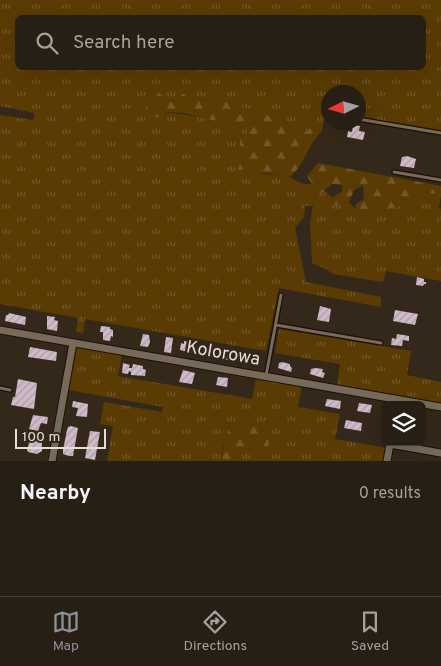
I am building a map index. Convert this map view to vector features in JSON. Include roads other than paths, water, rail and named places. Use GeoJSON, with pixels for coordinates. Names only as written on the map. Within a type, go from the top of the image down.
{"type":"FeatureCollection","features":[{"type":"Feature","properties":{"kind":"street","name":"Kolorowa"},"geometry":{"type":"LineString","coordinates":[[0,330],[441,407]]}},
{"type":"Feature","properties":{"kind":"street"},"geometry":{"type":"LineString","coordinates":[[52,461],[73,343]]}},
{"type":"Feature","properties":{"kind":"street"},"geometry":{"type":"LineString","coordinates":[[387,461],[390,444],[441,453]]}},
{"type":"Feature","properties":{"kind":"lane"},"geometry":{"type":"LineString","coordinates":[[366,120],[441,133]]}},
{"type":"Feature","properties":{"kind":"lane"},"geometry":{"type":"LineString","coordinates":[[394,172],[441,180]]}},
{"type":"Feature","properties":{"kind":"lane"},"geometry":{"type":"LineString","coordinates":[[266,376],[281,295]]}},
{"type":"Feature","properties":{"kind":"lane"},"geometry":{"type":"LineString","coordinates":[[276,325],[380,343]]}},
{"type":"Feature","properties":{"kind":"lane"},"geometry":{"type":"LineString","coordinates":[[0,388],[10,390]]}}]}
